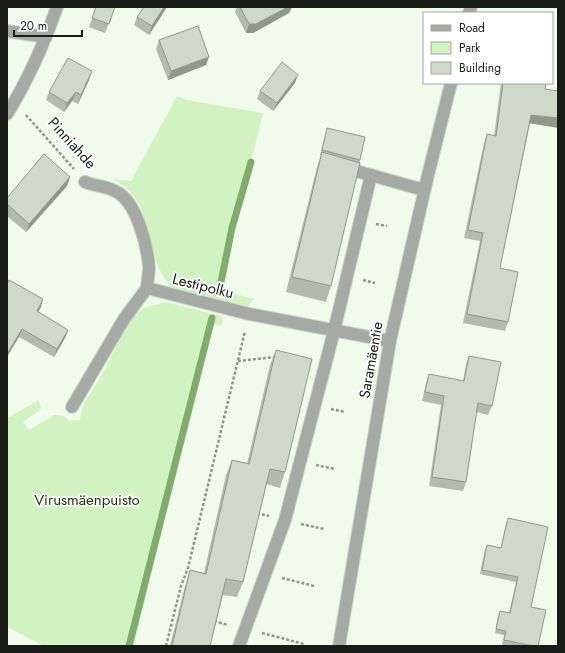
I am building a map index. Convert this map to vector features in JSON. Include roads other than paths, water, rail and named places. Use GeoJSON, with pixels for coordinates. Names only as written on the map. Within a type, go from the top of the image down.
{"type":"FeatureCollection","features":[{"type":"Feature","properties":{"kind":"street"},"geometry":{"type":"LineString","coordinates":[[7,114],[22,90],[46,37],[57,7]]}},
{"type":"Feature","properties":{"kind":"street"},"geometry":{"type":"LineString","coordinates":[[7,31],[46,37]]}},
{"type":"Feature","properties":{"kind":"street","name":"Saramäentie"},"geometry":{"type":"LineString","coordinates":[[339,646],[390,341],[424,190],[451,84]]}},
{"type":"Feature","properties":{"kind":"street"},"geometry":{"type":"LineString","coordinates":[[329,164],[424,190]]}},
{"type":"Feature","properties":{"kind":"street"},"geometry":{"type":"LineString","coordinates":[[239,646],[285,520],[334,331],[371,175]]}},
{"type":"Feature","properties":{"kind":"street","name":"Pinniahde"},"geometry":{"type":"LineString","coordinates":[[85,182],[117,192],[127,199],[132,207],[140,229],[149,268],[147,288]]}},
{"type":"Feature","properties":{"kind":"street"},"geometry":{"type":"LineString","coordinates":[[72,407],[124,319],[147,288]]}},
{"type":"Feature","properties":{"kind":"street","name":"Lestipolku"},"geometry":{"type":"LineString","coordinates":[[147,288],[249,314],[390,341]]}},
{"type":"Feature","properties":{"kind":"waterway"},"geometry":{"type":"LineString","coordinates":[[220,287],[232,228],[251,162]]}},
{"type":"Feature","properties":{"kind":"waterway"},"geometry":{"type":"LineString","coordinates":[[129,646],[212,318]]}},
{"type":"Feature","properties":{"kind":"park label","name":"Virusmäenpuisto"},"geometry":{"type":"Point","coordinates":[87,500]}}]}
